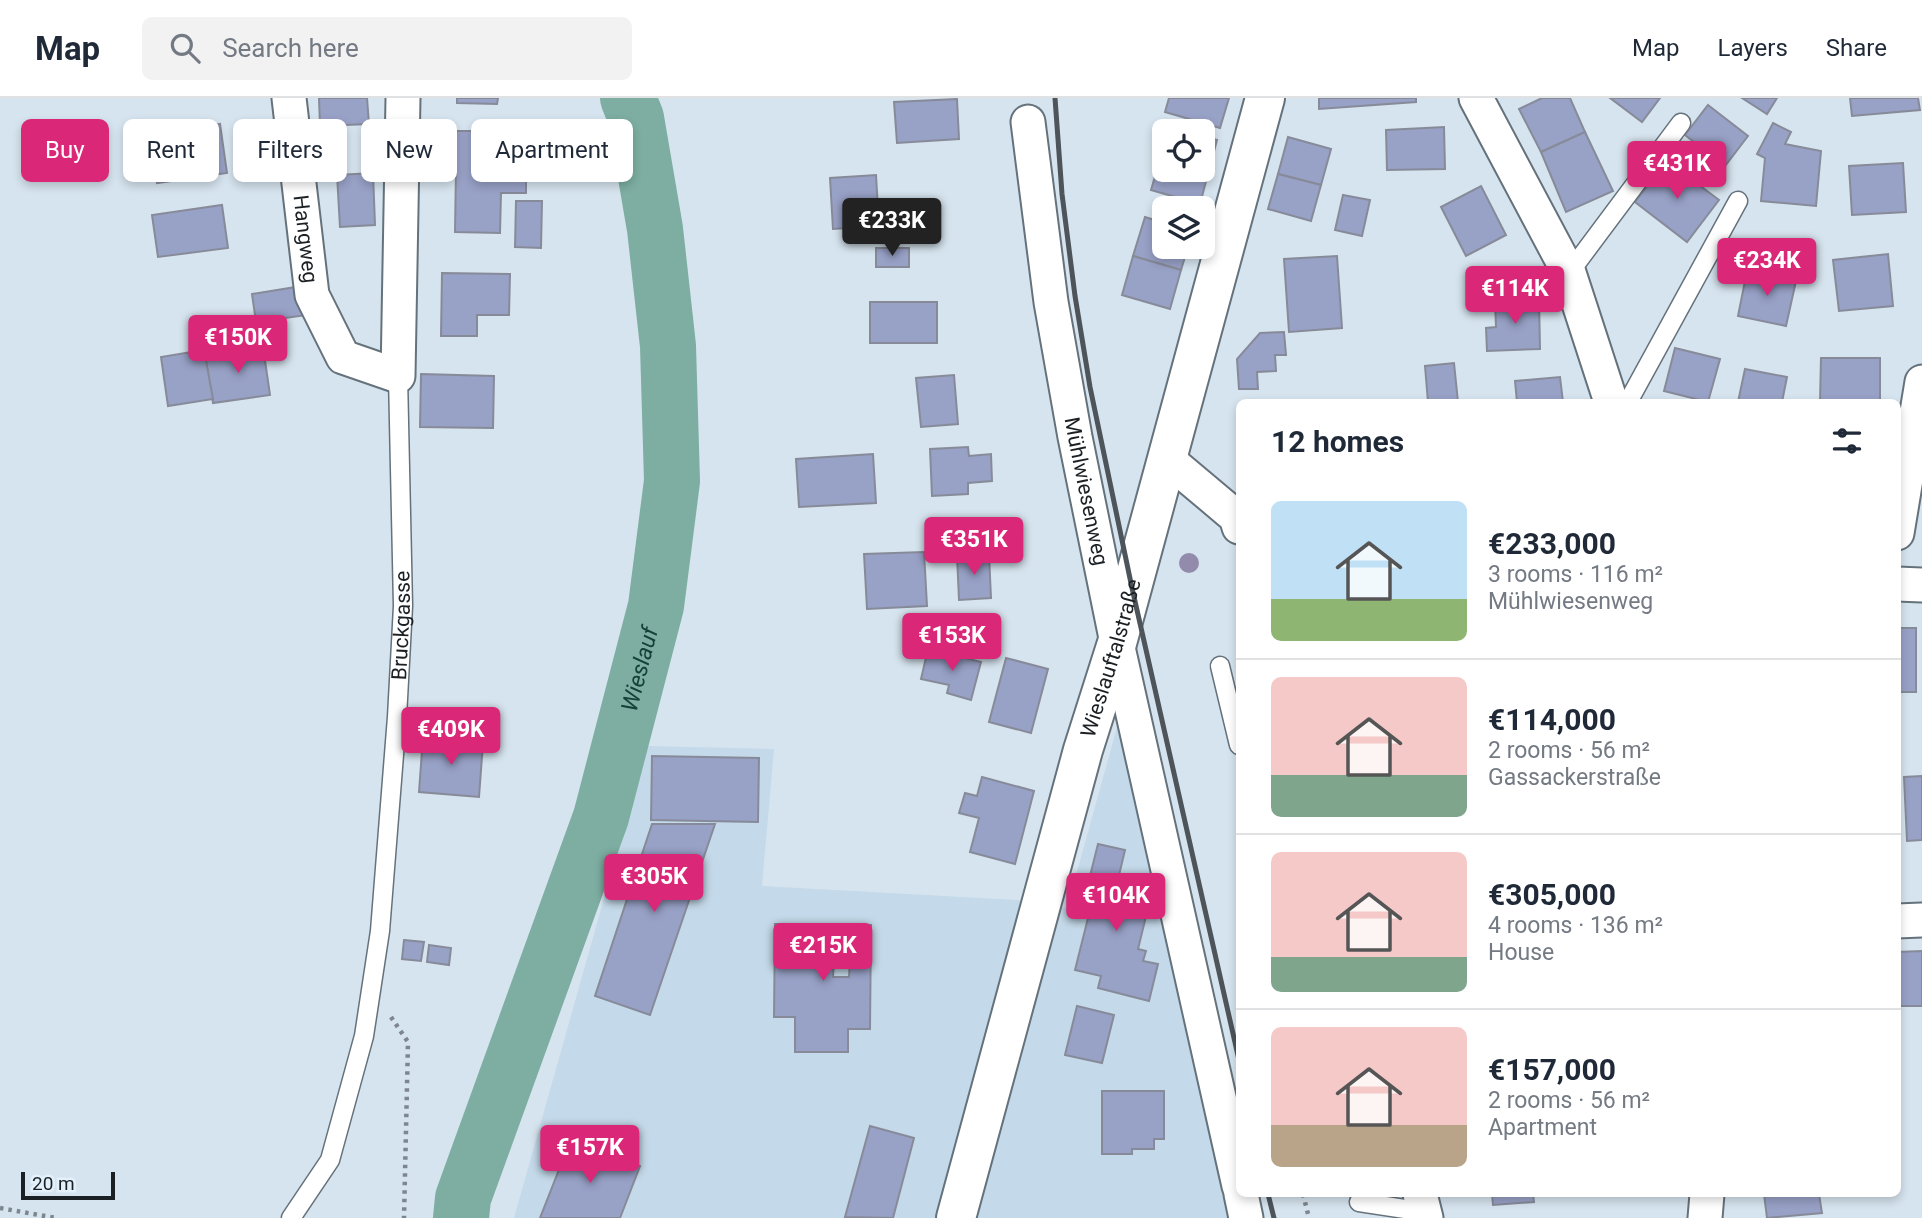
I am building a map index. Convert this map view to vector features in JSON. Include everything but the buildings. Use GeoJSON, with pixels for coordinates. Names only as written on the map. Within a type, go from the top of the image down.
{"type":"FeatureCollection","features":[{"type":"Feature","properties":{"kind":"street","name":"Hangweg"},"geometry":{"type":"LineString","coordinates":[[289,98],[312,295],[343,357],[398,376]]}},
{"type":"Feature","properties":{"kind":"street","name":"Bruckgasse"},"geometry":{"type":"LineString","coordinates":[[398,376],[403,98]]}},
{"type":"Feature","properties":{"kind":"street","name":"Wieslauftalstraße"},"geometry":{"type":"LineString","coordinates":[[956,1218],[1083,750],[1117,643],[1265,98]]}},
{"type":"Feature","properties":{"kind":"street"},"geometry":{"type":"LineString","coordinates":[[1481,100],[1569,273],[1610,399]]}},
{"type":"Feature","properties":{"kind":"street","name":"Mühlwiesenweg"},"geometry":{"type":"LineString","coordinates":[[1028,122],[1051,302],[1075,437],[1117,643],[1236,1173]]}},
{"type":"Feature","properties":{"kind":"street"},"geometry":{"type":"LineString","coordinates":[[1901,509],[1922,382]]}},
{"type":"Feature","properties":{"kind":"street"},"geometry":{"type":"LineString","coordinates":[[1167,459],[1236,517]]}},
{"type":"Feature","properties":{"kind":"street"},"geometry":{"type":"LineString","coordinates":[[1901,584],[1922,585]]}},
{"type":"Feature","properties":{"kind":"street"},"geometry":{"type":"LineString","coordinates":[[1901,921],[1922,920]]}},
{"type":"Feature","properties":{"kind":"street"},"geometry":{"type":"LineString","coordinates":[[1242,1197],[1246,1218]]}},
{"type":"Feature","properties":{"kind":"street"},"geometry":{"type":"LineString","coordinates":[[1705,1218],[1707,1197]]}},
{"type":"Feature","properties":{"kind":"lane"},"geometry":{"type":"LineString","coordinates":[[1569,273],[1681,123]]}},
{"type":"Feature","properties":{"kind":"lane"},"geometry":{"type":"LineString","coordinates":[[1630,399],[1738,201]]}},
{"type":"Feature","properties":{"kind":"lane","name":"Bruckgasse"},"geometry":{"type":"LineString","coordinates":[[290,1218],[330,1160],[364,1036],[380,931],[403,606],[398,376]]}},
{"type":"Feature","properties":{"kind":"lane"},"geometry":{"type":"LineString","coordinates":[[1220,666],[1236,733]]}},
{"type":"Feature","properties":{"kind":"lane"},"geometry":{"type":"LineString","coordinates":[[1363,1197],[1359,1202],[1423,1208]]}},
{"type":"Feature","properties":{"kind":"path"},"geometry":{"type":"LineString","coordinates":[[370,1003],[394,1019],[408,1042],[404,1218]]}},
{"type":"Feature","properties":{"kind":"path"},"geometry":{"type":"LineString","coordinates":[[1304,1197],[1309,1218]]}},
{"type":"Feature","properties":{"kind":"path"},"geometry":{"type":"LineString","coordinates":[[0,1208],[56,1218]]}},
{"type":"Feature","properties":{"kind":"shaded area"},"geometry":{"type":"Polygon","coordinates":[[[1132,673],[1236,1126],[1236,1197],[1252,1197],[1257,1218],[514,1218],[647,746],[774,749],[762,886],[1017,900],[1067,908],[1132,673]]]}},
{"type":"Feature","properties":{"kind":"waterway","name":"Wieslauf"},"geometry":{"type":"LineString","coordinates":[[461,1218],[463,1198],[601,817],[656,606],[672,481],[668,346],[655,229],[636,118],[628,98]]}},
{"type":"Feature","properties":{"kind":"waterway"},"geometry":{"type":"LineString","coordinates":[[636,118],[642,98]]}},
{"type":"Feature","properties":{"kind":"railway"},"geometry":{"type":"LineString","coordinates":[[1055,98],[1062,194],[1090,387],[1132,588],[1236,1047]]}},
{"type":"Feature","properties":{"kind":"railway"},"geometry":{"type":"LineString","coordinates":[[1269,1197],[1274,1218]]}}]}
